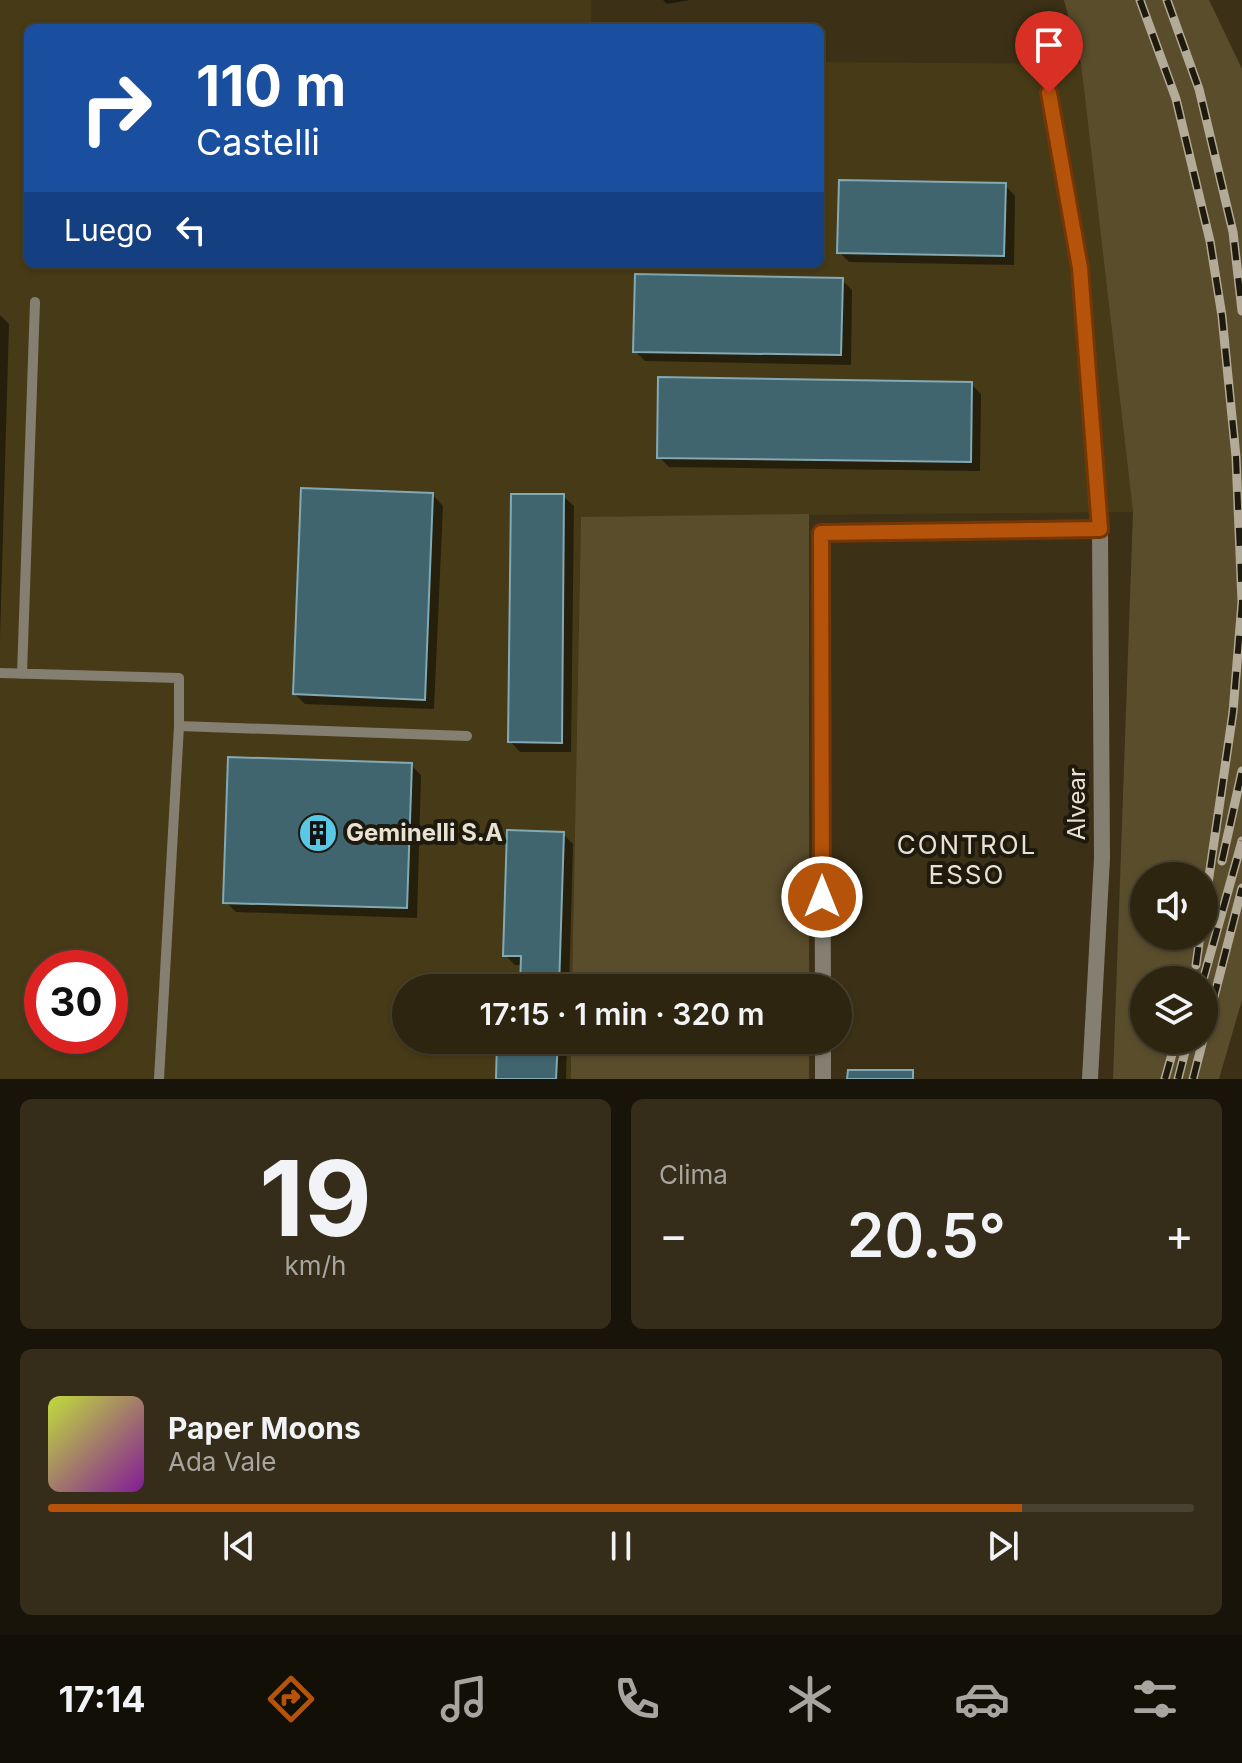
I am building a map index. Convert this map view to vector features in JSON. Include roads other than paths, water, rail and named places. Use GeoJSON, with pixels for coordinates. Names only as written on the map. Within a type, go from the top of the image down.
{"type":"FeatureCollection","features":[{"type":"Feature","properties":{"kind":"street"},"geometry":{"type":"LineString","coordinates":[[823,974],[821,533],[1100,529]]}},
{"type":"Feature","properties":{"kind":"street","name":"Alvear"},"geometry":{"type":"LineString","coordinates":[[1090,1079],[1102,858],[1100,529]]}},
{"type":"Feature","properties":{"kind":"street"},"geometry":{"type":"LineString","coordinates":[[823,1054],[823,1079]]}},
{"type":"Feature","properties":{"kind":"lane"},"geometry":{"type":"LineString","coordinates":[[1043,63],[1080,268],[1100,529]]}},
{"type":"Feature","properties":{"kind":"lane"},"geometry":{"type":"LineString","coordinates":[[22,674],[35,302]]}},
{"type":"Feature","properties":{"kind":"lane"},"geometry":{"type":"LineString","coordinates":[[0,673],[179,678],[159,1079]]}},
{"type":"Feature","properties":{"kind":"lane"},"geometry":{"type":"LineString","coordinates":[[179,726],[467,736]]}},
{"type":"Feature","properties":{"kind":"railway"},"geometry":{"type":"LineString","coordinates":[[1140,0],[1176,99],[1210,241],[1222,316],[1236,457],[1242,602],[1233,712],[1211,862]]}},
{"type":"Feature","properties":{"kind":"railway"},"geometry":{"type":"LineString","coordinates":[[1167,0],[1199,89],[1233,232],[1242,311]]}},
{"type":"Feature","properties":{"kind":"railway"},"geometry":{"type":"LineString","coordinates":[[1222,861],[1242,771]]}},
{"type":"Feature","properties":{"kind":"railway"},"geometry":{"type":"LineString","coordinates":[[1207,966],[1242,841]]}},
{"type":"Feature","properties":{"kind":"railway"},"geometry":{"type":"LineString","coordinates":[[1218,981],[1242,888]]}},
{"type":"Feature","properties":{"kind":"railway"},"geometry":{"type":"LineString","coordinates":[[1196,965],[1198,950]]}},
{"type":"Feature","properties":{"kind":"railway"},"geometry":{"type":"LineString","coordinates":[[1165,1079],[1172,1054]]}},
{"type":"Feature","properties":{"kind":"railway"},"geometry":{"type":"LineString","coordinates":[[1178,1079],[1184,1054]]}},
{"type":"Feature","properties":{"kind":"railway"},"geometry":{"type":"LineString","coordinates":[[1193,1079],[1199,1054]]}},
{"type":"Feature","properties":{"kind":"place","name":"Geminelli S.A"},"geometry":{"type":"Point","coordinates":[318,833]}},
{"type":"Feature","properties":{"kind":"district","name":"CONTROL ESSO"},"geometry":{"type":"Point","coordinates":[967,860]}}]}
